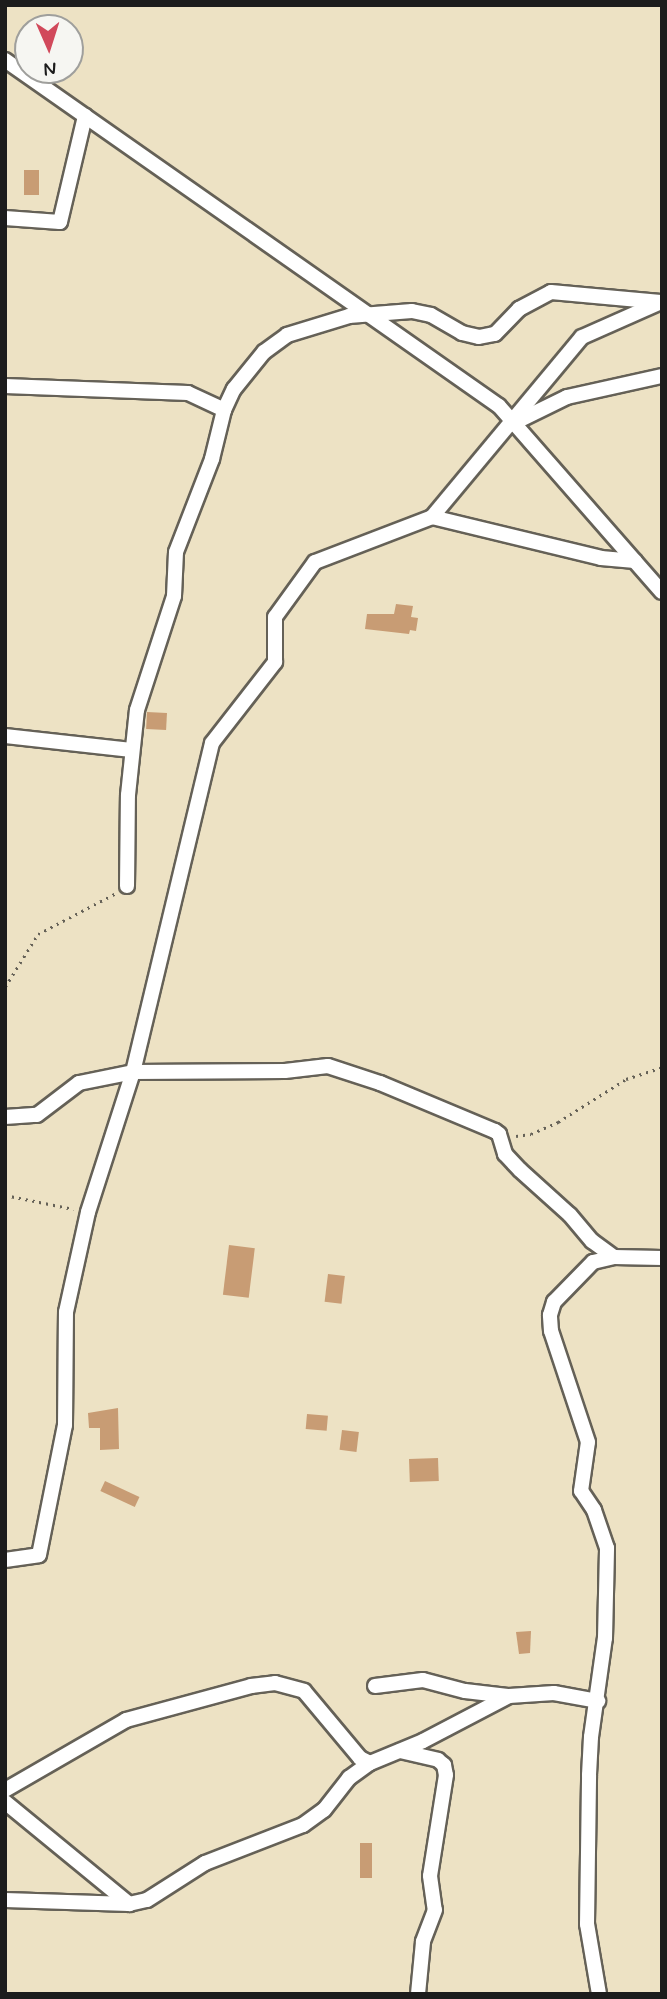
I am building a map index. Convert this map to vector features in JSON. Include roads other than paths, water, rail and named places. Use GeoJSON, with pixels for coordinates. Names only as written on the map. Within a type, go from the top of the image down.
{"type":"FeatureCollection","features":[{"type":"Feature","properties":{"kind":"street"},"geometry":{"type":"LineString","coordinates":[[5,60],[499,407],[662,592]]}},
{"type":"Feature","properties":{"kind":"street"},"geometry":{"type":"LineString","coordinates":[[5,218],[60,222],[85,116]]}},
{"type":"Feature","properties":{"kind":"street"},"geometry":{"type":"LineString","coordinates":[[127,886],[128,795],[137,710],[174,596],[180,537],[212,459],[224,410],[234,389],[264,352],[287,335],[316,324],[366,314],[412,310],[431,315],[462,334],[479,337],[495,334],[519,309],[551,292],[662,302]]}},
{"type":"Feature","properties":{"kind":"street"},"geometry":{"type":"LineString","coordinates":[[5,1560],[38,1555],[65,1425],[66,1312],[88,1212],[133,1072],[212,743],[275,662],[275,617],[315,562],[432,517],[582,337],[662,302]]}},
{"type":"Feature","properties":{"kind":"street"},"geometry":{"type":"LineString","coordinates":[[512,424],[567,397],[662,376]]}},
{"type":"Feature","properties":{"kind":"street"},"geometry":{"type":"LineString","coordinates":[[5,386],[188,393],[224,410]]}},
{"type":"Feature","properties":{"kind":"street"},"geometry":{"type":"LineString","coordinates":[[432,517],[601,558],[635,561]]}},
{"type":"Feature","properties":{"kind":"street"},"geometry":{"type":"LineString","coordinates":[[5,736],[131,750]]}},
{"type":"Feature","properties":{"kind":"street"},"geometry":{"type":"LineString","coordinates":[[5,1117],[37,1115],[79,1083],[133,1072],[285,1072],[328,1066],[380,1083],[499,1134],[505,1154],[520,1170],[569,1215],[592,1241],[614,1256]]}},
{"type":"Feature","properties":{"kind":"street"},"geometry":{"type":"LineString","coordinates":[[599,1994],[587,1924],[589,1775],[607,1603],[607,1548],[594,1510],[581,1490],[588,1442],[549,1323],[554,1302],[593,1262],[614,1256],[662,1258]]}},
{"type":"Feature","properties":{"kind":"street"},"geometry":{"type":"LineString","coordinates":[[375,1686],[423,1680],[465,1690],[509,1696],[554,1693],[598,1701]]}},
{"type":"Feature","properties":{"kind":"street"},"geometry":{"type":"LineString","coordinates":[[5,1790],[126,1720],[192,1700],[275,1683],[292,1686],[313,1698],[360,1758],[370,1763]]}},
{"type":"Feature","properties":{"kind":"street"},"geometry":{"type":"LineString","coordinates":[[5,1900],[129,1904],[154,1896],[205,1863],[303,1825],[324,1810],[349,1778],[370,1763],[400,1751],[509,1696]]}},
{"type":"Feature","properties":{"kind":"street"},"geometry":{"type":"LineString","coordinates":[[400,1751],[438,1760],[444,1765],[446,1775],[430,1877],[435,1910],[423,1942],[418,1994]]}},
{"type":"Feature","properties":{"kind":"street"},"geometry":{"type":"LineString","coordinates":[[5,1802],[129,1904]]}}]}
